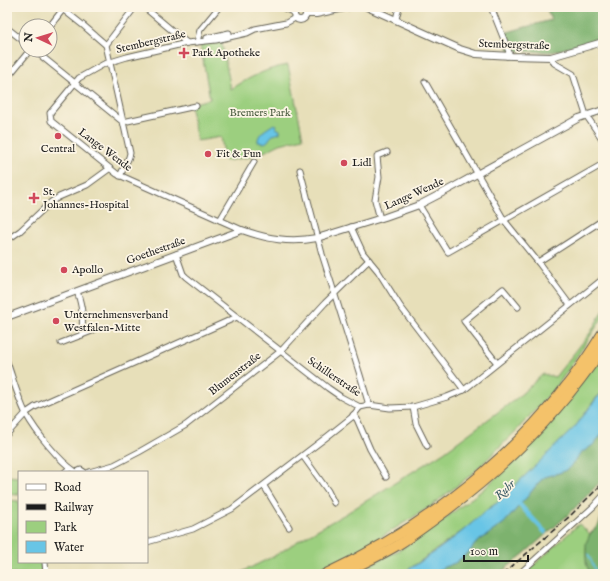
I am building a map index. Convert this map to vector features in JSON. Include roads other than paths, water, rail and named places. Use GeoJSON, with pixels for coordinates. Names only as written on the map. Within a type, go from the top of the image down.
{"type":"FeatureCollection","features":[{"type":"Feature","properties":{"kind":"highway"},"geometry":{"type":"LineString","coordinates":[[325,574],[392,540],[476,480],[519,438],[552,402],[582,364],[603,332]]}},
{"type":"Feature","properties":{"kind":"highway"},"geometry":{"type":"LineString","coordinates":[[341,574],[398,545],[481,484],[525,444],[548,420],[588,370],[603,348]]}},
{"type":"Feature","properties":{"kind":"street"},"geometry":{"type":"LineString","coordinates":[[106,45],[136,7]]}},
{"type":"Feature","properties":{"kind":"street"},"geometry":{"type":"LineString","coordinates":[[144,7],[187,43]]}},
{"type":"Feature","properties":{"kind":"street"},"geometry":{"type":"LineString","coordinates":[[197,42],[200,30],[219,7]]}},
{"type":"Feature","properties":{"kind":"street"},"geometry":{"type":"LineString","coordinates":[[283,7],[299,20],[302,20],[306,14]]}},
{"type":"Feature","properties":{"kind":"street"},"geometry":{"type":"LineString","coordinates":[[306,14],[316,14],[349,7]]}},
{"type":"Feature","properties":{"kind":"street","name":"Stembergstraße"},"geometry":{"type":"LineString","coordinates":[[367,7],[465,51],[476,54],[551,57],[601,43]]}},
{"type":"Feature","properties":{"kind":"street"},"geometry":{"type":"LineString","coordinates":[[396,19],[399,7]]}},
{"type":"Feature","properties":{"kind":"street"},"geometry":{"type":"LineString","coordinates":[[492,7],[509,52],[506,56]]}},
{"type":"Feature","properties":{"kind":"street"},"geometry":{"type":"LineString","coordinates":[[56,18],[63,8],[106,45],[130,153],[120,176]]}},
{"type":"Feature","properties":{"kind":"street"},"geometry":{"type":"LineString","coordinates":[[294,15],[297,8],[302,8],[306,14]]}},
{"type":"Feature","properties":{"kind":"street","name":"Stembergstraße"},"geometry":{"type":"LineString","coordinates":[[49,116],[83,75],[110,62],[187,43],[210,41],[247,33],[255,29],[286,23],[294,15]]}},
{"type":"Feature","properties":{"kind":"street"},"geometry":{"type":"LineString","coordinates":[[7,28],[18,37]]}},
{"type":"Feature","properties":{"kind":"street"},"geometry":{"type":"LineString","coordinates":[[551,57],[554,63],[570,71],[575,76],[586,115],[603,140]]}},
{"type":"Feature","properties":{"kind":"street"},"geometry":{"type":"LineString","coordinates":[[7,78],[23,58]]}},
{"type":"Feature","properties":{"kind":"street"},"geometry":{"type":"LineString","coordinates":[[44,58],[123,122]]}},
{"type":"Feature","properties":{"kind":"street"},"geometry":{"type":"LineString","coordinates":[[425,82],[504,220],[570,305]]}},
{"type":"Feature","properties":{"kind":"street"},"geometry":{"type":"LineString","coordinates":[[123,122],[196,106]]}},
{"type":"Feature","properties":{"kind":"street","name":"Lange Wende"},"geometry":{"type":"LineString","coordinates":[[49,116],[51,120],[109,169],[120,176],[242,230],[264,238],[296,241],[317,238],[380,219],[419,205],[586,115],[603,110]]}},
{"type":"Feature","properties":{"kind":"street"},"geometry":{"type":"LineString","coordinates":[[380,219],[375,200],[379,177],[377,156],[387,152]]}},
{"type":"Feature","properties":{"kind":"street"},"geometry":{"type":"LineString","coordinates":[[220,220],[254,162]]}},
{"type":"Feature","properties":{"kind":"street"},"geometry":{"type":"LineString","coordinates":[[419,205],[448,252],[603,164]]}},
{"type":"Feature","properties":{"kind":"street"},"geometry":{"type":"LineString","coordinates":[[7,240],[20,231],[51,202],[87,185],[109,169]]}},
{"type":"Feature","properties":{"kind":"street"},"geometry":{"type":"LineString","coordinates":[[300,170],[317,238],[369,405]]}},
{"type":"Feature","properties":{"kind":"street"},"geometry":{"type":"LineString","coordinates":[[538,262],[562,248],[603,220]]}},
{"type":"Feature","properties":{"kind":"street"},"geometry":{"type":"LineString","coordinates":[[351,228],[363,253],[378,271],[400,306],[464,390]]}},
{"type":"Feature","properties":{"kind":"street","name":"Goethestraße"},"geometry":{"type":"LineString","coordinates":[[7,317],[242,230]]}},
{"type":"Feature","properties":{"kind":"street","name":"Schillerstraße"},"geometry":{"type":"LineString","coordinates":[[176,254],[183,274],[186,277],[328,388],[360,407],[369,405],[390,408],[413,407],[447,397],[464,390],[603,279]]}},
{"type":"Feature","properties":{"kind":"street","name":"Blumenstraße"},"geometry":{"type":"LineString","coordinates":[[93,471],[114,465],[186,425],[281,352],[325,303],[369,260]]}},
{"type":"Feature","properties":{"kind":"street"},"geometry":{"type":"LineString","coordinates":[[497,363],[464,322],[502,289],[518,307]]}},
{"type":"Feature","properties":{"kind":"street"},"geometry":{"type":"LineString","coordinates":[[77,291],[82,306],[82,335]]}},
{"type":"Feature","properties":{"kind":"street"},"geometry":{"type":"LineString","coordinates":[[7,434],[26,413],[42,404],[237,317]]}},
{"type":"Feature","properties":{"kind":"street"},"geometry":{"type":"LineString","coordinates":[[61,343],[92,331]]}},
{"type":"Feature","properties":{"kind":"street"},"geometry":{"type":"LineString","coordinates":[[7,362],[26,413],[45,441],[74,471]]}},
{"type":"Feature","properties":{"kind":"street"},"geometry":{"type":"LineString","coordinates":[[148,542],[188,531],[232,509],[303,456],[353,415],[360,407]]}},
{"type":"Feature","properties":{"kind":"street"},"geometry":{"type":"LineString","coordinates":[[413,407],[416,424],[427,446]]}},
{"type":"Feature","properties":{"kind":"street"},"geometry":{"type":"LineString","coordinates":[[353,415],[357,419],[370,449],[386,477]]}},
{"type":"Feature","properties":{"kind":"street"},"geometry":{"type":"LineString","coordinates":[[303,456],[328,491],[334,503]]}},
{"type":"Feature","properties":{"kind":"street"},"geometry":{"type":"LineString","coordinates":[[66,471],[70,468]]}},
{"type":"Feature","properties":{"kind":"street"},"geometry":{"type":"LineString","coordinates":[[264,486],[289,527]]}},
{"type":"Feature","properties":{"kind":"street"},"geometry":{"type":"LineString","coordinates":[[519,574],[593,507],[603,496]]}},
{"type":"Feature","properties":{"kind":"street"},"geometry":{"type":"LineString","coordinates":[[45,563],[46,574]]}},
{"type":"Feature","properties":{"kind":"water"},"geometry":{"type":"Polygon","coordinates":[[[274,124],[277,125],[276,128],[280,130],[280,133],[273,135],[265,143],[258,142],[259,136],[274,124]]]}},
{"type":"Feature","properties":{"kind":"water"},"geometry":{"type":"Polygon","coordinates":[[[603,392],[603,433],[593,445],[581,453],[569,468],[562,472],[545,477],[539,482],[504,523],[476,543],[469,552],[455,563],[444,567],[433,574],[401,574],[442,547],[497,503],[575,427],[603,392]]]}},
{"type":"Feature","properties":{"kind":"waterway"},"geometry":{"type":"LineString","coordinates":[[520,505],[545,532]]}},
{"type":"Feature","properties":{"kind":"waterway"},"geometry":{"type":"LineString","coordinates":[[588,554],[597,574]]}},
{"type":"Feature","properties":{"kind":"railway"},"geometry":{"type":"LineString","coordinates":[[503,574],[570,516],[603,483]]}},
{"type":"Feature","properties":{"kind":"place","name":"Park Apotheke"},"geometry":{"type":"Point","coordinates":[184,53]}},
{"type":"Feature","properties":{"kind":"place","name":"Central"},"geometry":{"type":"Point","coordinates":[58,136]}},
{"type":"Feature","properties":{"kind":"place","name":"Fit & Fun"},"geometry":{"type":"Point","coordinates":[208,154]}},
{"type":"Feature","properties":{"kind":"place","name":"Lidl"},"geometry":{"type":"Point","coordinates":[344,163]}},
{"type":"Feature","properties":{"kind":"place","name":"St. Johannes-Hospital"},"geometry":{"type":"Point","coordinates":[34,198]}},
{"type":"Feature","properties":{"kind":"place","name":"Apollo"},"geometry":{"type":"Point","coordinates":[64,270]}},
{"type":"Feature","properties":{"kind":"place","name":"Unternehmensverband Westfalen-Mitte"},"geometry":{"type":"Point","coordinates":[56,321]}},
{"type":"Feature","properties":{"kind":"park label","name":"Bremers Park"},"geometry":{"type":"Point","coordinates":[260,113]}},
{"type":"Feature","properties":{"kind":"water label","name":"Ruhr"},"geometry":{"type":"Point","coordinates":[505,490]}}]}
